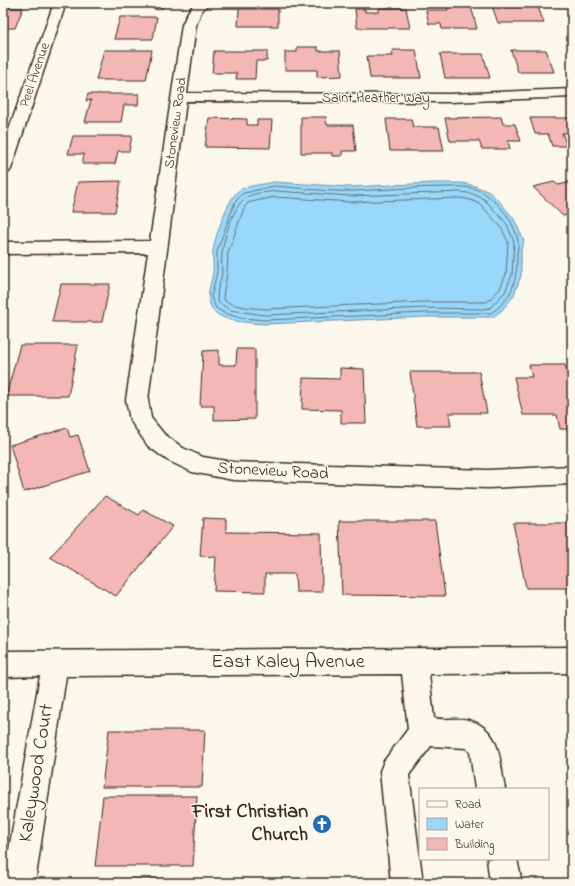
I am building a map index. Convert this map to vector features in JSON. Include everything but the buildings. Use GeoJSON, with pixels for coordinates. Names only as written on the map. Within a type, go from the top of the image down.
{"type":"FeatureCollection","features":[{"type":"Feature","properties":{"kind":"street","name":"Peel Avenue"},"geometry":{"type":"LineString","coordinates":[[3,170],[60,3]]}},
{"type":"Feature","properties":{"kind":"street","name":"Stoneview Road"},"geometry":{"type":"LineString","coordinates":[[203,3],[197,7],[192,15],[189,25],[137,400],[141,420],[156,440],[175,454],[200,466],[233,471],[488,479],[572,475]]}},
{"type":"Feature","properties":{"kind":"street","name":"Saint Heather Way"},"geometry":{"type":"LineString","coordinates":[[179,97],[450,98],[572,93]]}},
{"type":"Feature","properties":{"kind":"street"},"geometry":{"type":"LineString","coordinates":[[3,248],[159,247]]}},
{"type":"Feature","properties":{"kind":"street","name":"East Kaley Avenue"},"geometry":{"type":"LineString","coordinates":[[3,664],[572,660]]}},
{"type":"Feature","properties":{"kind":"street"},"geometry":{"type":"LineString","coordinates":[[414,662],[421,726],[425,730],[435,734],[468,734],[475,737],[482,744],[490,788]]}},
{"type":"Feature","properties":{"kind":"street","name":"Kaleywood Court"},"geometry":{"type":"LineString","coordinates":[[19,883],[55,664]]}},
{"type":"Feature","properties":{"kind":"street"},"geometry":{"type":"LineString","coordinates":[[407,883],[394,771],[425,730]]}},
{"type":"Feature","properties":{"kind":"street"},"geometry":{"type":"LineString","coordinates":[[502,860],[506,883]]}},
{"type":"Feature","properties":{"kind":"water"},"geometry":{"type":"Polygon","coordinates":[[[274,182],[351,187],[462,183],[475,186],[489,192],[500,202],[514,219],[524,241],[521,250],[521,276],[513,297],[501,311],[493,317],[426,317],[265,324],[237,321],[223,317],[213,310],[209,301],[209,291],[213,272],[213,250],[222,219],[230,202],[238,191],[250,186],[274,182]]]}},
{"type":"Feature","properties":{"kind":"place","name":"First Christian Church"},"geometry":{"type":"Point","coordinates":[322,824]}}]}
